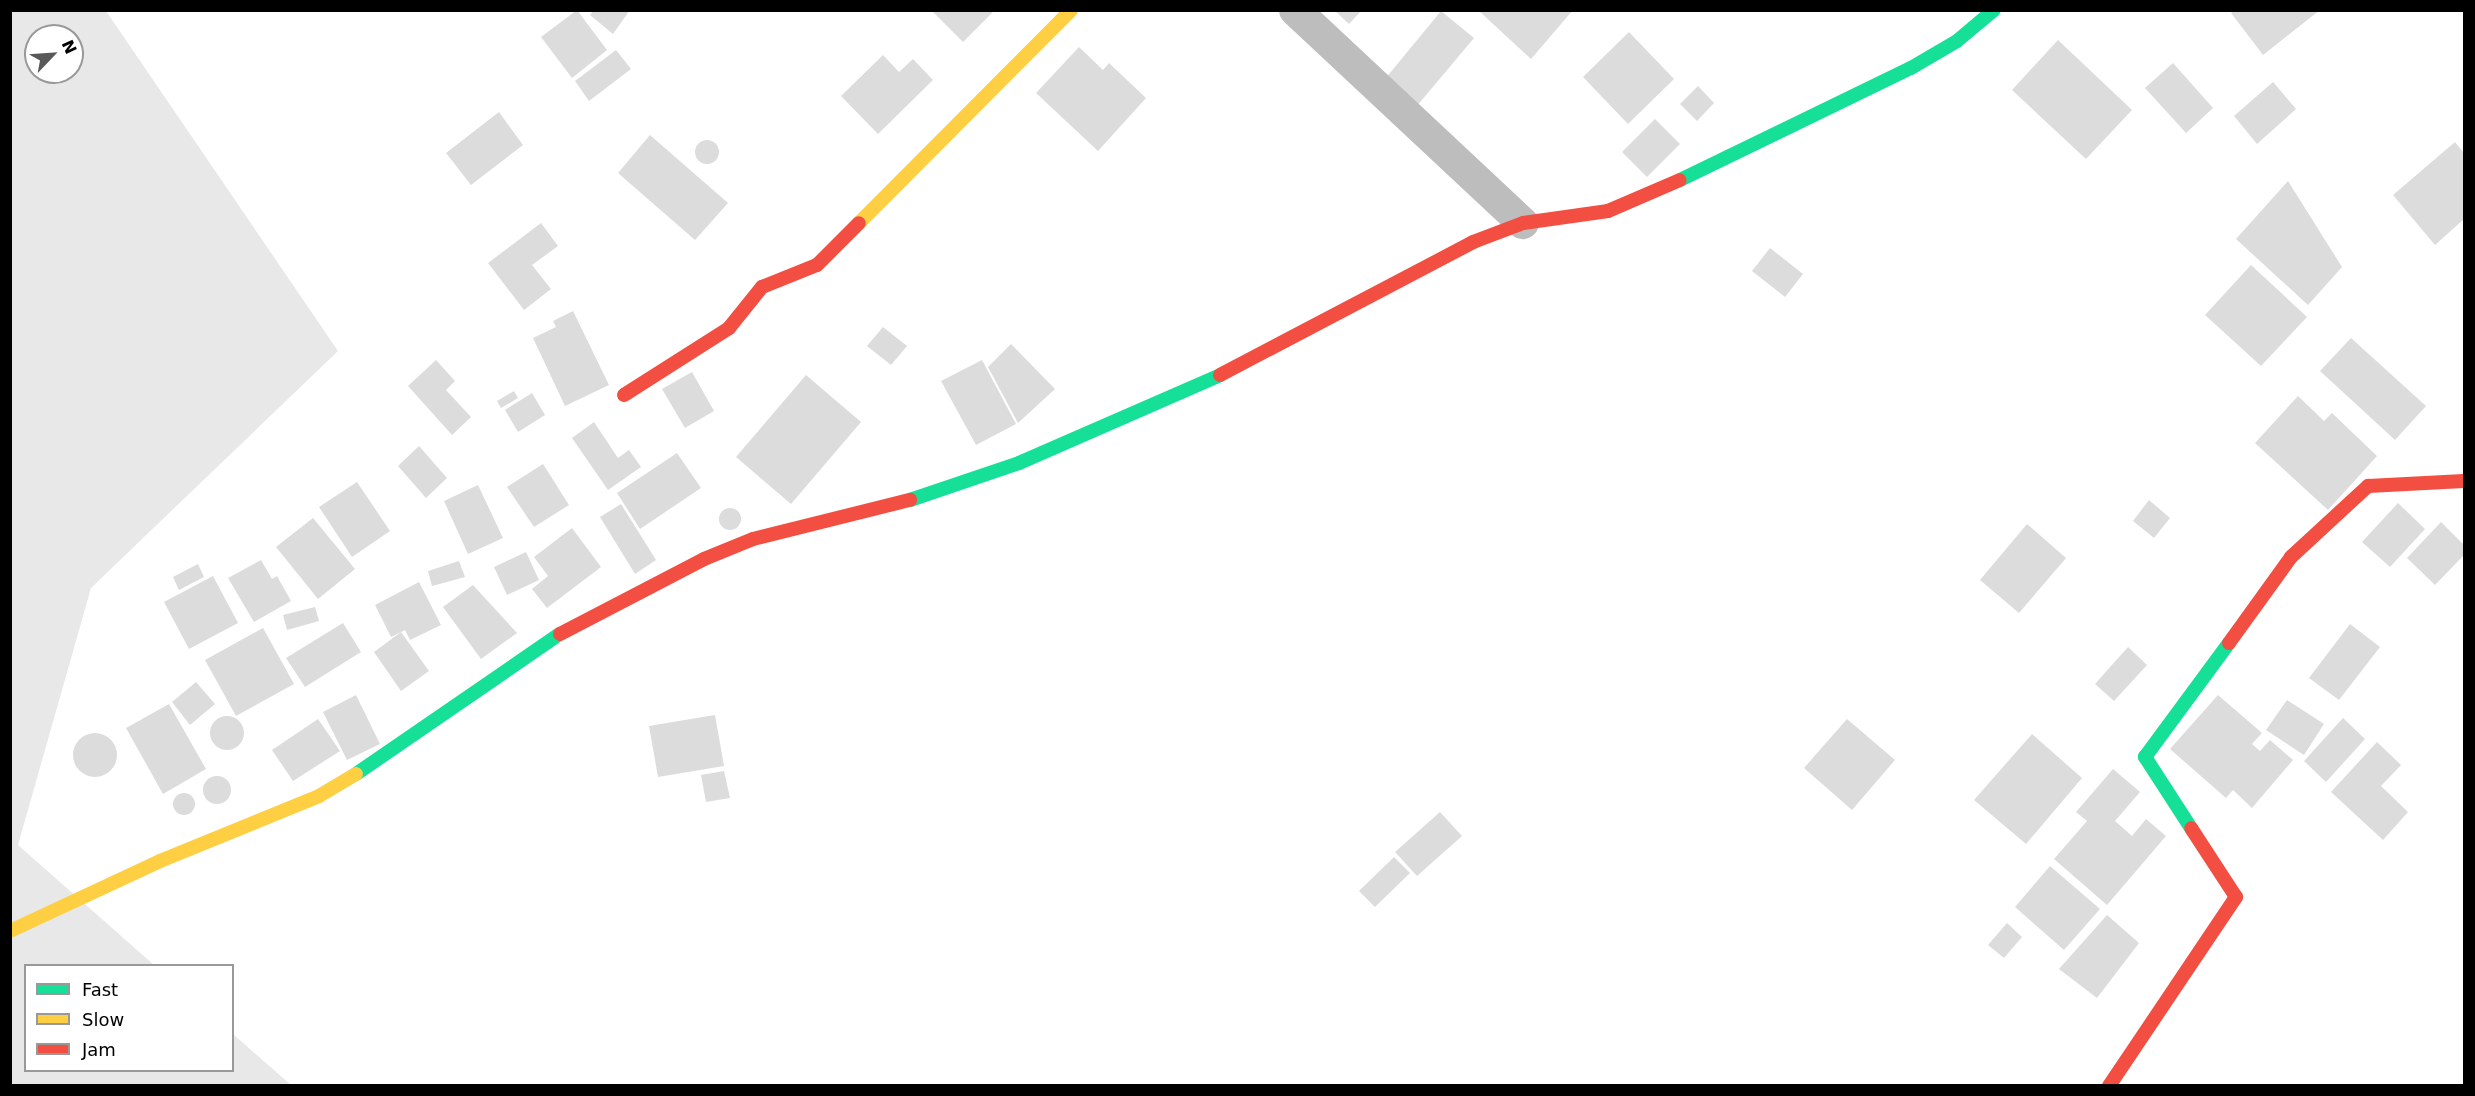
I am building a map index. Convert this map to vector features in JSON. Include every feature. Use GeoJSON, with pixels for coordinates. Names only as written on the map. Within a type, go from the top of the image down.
{"type":"FeatureCollection","features":[{"type":"Feature","properties":{"kind":"street"},"geometry":{"type":"LineString","coordinates":[[624,395],[702,349],[729,328],[762,287],[817,265],[1071,10]]}},
{"type":"Feature","properties":{"kind":"street"},"geometry":{"type":"LineString","coordinates":[[1295,10],[1523,223]]}},
{"type":"Feature","properties":{"kind":"street"},"geometry":{"type":"LineString","coordinates":[[10,931],[160,861],[319,796],[389,754],[571,626],[704,559],[753,539],[911,500],[1019,464],[1192,390],[1473,242],[1523,223],[1608,211],[1641,199],[1911,68],[1958,41],[1994,10]]}},
{"type":"Feature","properties":{"kind":"street"},"geometry":{"type":"LineString","coordinates":[[2109,1086],[2236,897],[2145,756],[2291,557],[2368,486],[2464,482]]}},
{"type":"Feature","properties":{"kind":"shaded area"},"geometry":{"type":"Polygon","coordinates":[[[10,11],[106,11],[338,351],[91,588],[18,845],[153,964],[24,964],[24,1072],[234,1072],[234,1035],[291,1085],[11,1085],[10,11]]]}},
{"type":"Feature","properties":{"kind":"building"},"geometry":{"type":"Polygon","coordinates":[[[577,10],[607,50],[572,78],[541,37],[577,10]]]}},
{"type":"Feature","properties":{"kind":"building"},"geometry":{"type":"Polygon","coordinates":[[[594,10],[630,10],[613,34],[590,15],[594,10]]]}},
{"type":"Feature","properties":{"kind":"building"},"geometry":{"type":"Polygon","coordinates":[[[931,10],[995,10],[963,42],[931,10]]]}},
{"type":"Feature","properties":{"kind":"building"},"geometry":{"type":"Polygon","coordinates":[[[1334,10],[1362,10],[1349,24],[1334,10]]]}},
{"type":"Feature","properties":{"kind":"building"},"geometry":{"type":"Polygon","coordinates":[[[1478,10],[1573,10],[1531,59],[1478,10]]]}},
{"type":"Feature","properties":{"kind":"building"},"geometry":{"type":"Polygon","coordinates":[[[2234,10],[2320,10],[2263,55],[2231,13],[2234,10]]]}},
{"type":"Feature","properties":{"kind":"building"},"geometry":{"type":"Polygon","coordinates":[[[1441,11],[1474,38],[1416,107],[1385,79],[1441,11]]]}},
{"type":"Feature","properties":{"kind":"building"},"geometry":{"type":"Polygon","coordinates":[[[1629,32],[1674,79],[1628,124],[1583,77],[1629,32]]]}},
{"type":"Feature","properties":{"kind":"building"},"geometry":{"type":"Polygon","coordinates":[[[2058,40],[2132,110],[2086,159],[2012,90],[2058,40]]]}},
{"type":"Feature","properties":{"kind":"building"},"geometry":{"type":"Polygon","coordinates":[[[1079,47],[1103,70],[1109,63],[1146,98],[1098,151],[1036,93],[1079,47]]]}},
{"type":"Feature","properties":{"kind":"building"},"geometry":{"type":"Polygon","coordinates":[[[616,50],[631,69],[589,101],[575,81],[616,50]]]}},
{"type":"Feature","properties":{"kind":"building"},"geometry":{"type":"Polygon","coordinates":[[[883,55],[899,72],[913,59],[933,80],[878,134],[841,96],[883,55]]]}},
{"type":"Feature","properties":{"kind":"building"},"geometry":{"type":"Polygon","coordinates":[[[2173,63],[2213,108],[2186,133],[2145,88],[2173,63]]]}},
{"type":"Feature","properties":{"kind":"building"},"geometry":{"type":"Polygon","coordinates":[[[2273,82],[2296,109],[2257,144],[2234,116],[2273,82]]]}},
{"type":"Feature","properties":{"kind":"building"},"geometry":{"type":"Polygon","coordinates":[[[1698,86],[1714,103],[1697,121],[1680,104],[1698,86]]]}},
{"type":"Feature","properties":{"kind":"building"},"geometry":{"type":"Polygon","coordinates":[[[499,112],[523,145],[471,185],[446,153],[499,112]]]}},
{"type":"Feature","properties":{"kind":"building"},"geometry":{"type":"Polygon","coordinates":[[[1655,119],[1680,144],[1647,177],[1622,152],[1655,119]]]}},
{"type":"Feature","properties":{"kind":"building"},"geometry":{"type":"Polygon","coordinates":[[[650,135],[728,203],[695,240],[618,173],[650,135]]]}},
{"type":"Feature","properties":{"kind":"building"},"geometry":{"type":"Polygon","coordinates":[[[707,140],[716,143],[719,152],[716,161],[707,164],[698,161],[695,152],[698,143],[707,140]]]}},
{"type":"Feature","properties":{"kind":"building"},"geometry":{"type":"Polygon","coordinates":[[[2455,142],[2464,153],[2464,219],[2435,245],[2393,195],[2455,142]]]}},
{"type":"Feature","properties":{"kind":"building"},"geometry":{"type":"Polygon","coordinates":[[[2288,181],[2342,267],[2308,305],[2236,239],[2288,181]]]}},
{"type":"Feature","properties":{"kind":"building"},"geometry":{"type":"Polygon","coordinates":[[[541,223],[558,246],[532,265],[551,289],[524,310],[488,263],[541,223]]]}},
{"type":"Feature","properties":{"kind":"building"},"geometry":{"type":"Polygon","coordinates":[[[1770,248],[1803,274],[1785,297],[1752,271],[1770,248]]]}},
{"type":"Feature","properties":{"kind":"building"},"geometry":{"type":"Polygon","coordinates":[[[2251,265],[2307,317],[2261,366],[2205,315],[2251,265]]]}},
{"type":"Feature","properties":{"kind":"building"},"geometry":{"type":"Polygon","coordinates":[[[573,311],[609,385],[565,406],[533,338],[556,327],[553,321],[573,311]]]}},
{"type":"Feature","properties":{"kind":"building"},"geometry":{"type":"Polygon","coordinates":[[[883,327],[907,346],[891,365],[867,346],[883,327]]]}},
{"type":"Feature","properties":{"kind":"building"},"geometry":{"type":"Polygon","coordinates":[[[2351,338],[2426,406],[2395,440],[2320,371],[2351,338]]]}},
{"type":"Feature","properties":{"kind":"building"},"geometry":{"type":"Polygon","coordinates":[[[1011,344],[1055,389],[1018,423],[988,367],[1011,344]]]}},
{"type":"Feature","properties":{"kind":"building"},"geometry":{"type":"Polygon","coordinates":[[[436,360],[455,381],[446,390],[471,417],[452,435],[408,386],[436,360]]]}},
{"type":"Feature","properties":{"kind":"building"},"geometry":{"type":"Polygon","coordinates":[[[982,360],[1016,424],[976,445],[941,381],[982,360]]]}},
{"type":"Feature","properties":{"kind":"building"},"geometry":{"type":"Polygon","coordinates":[[[692,372],[714,411],[685,428],[662,389],[692,372]]]}},
{"type":"Feature","properties":{"kind":"building"},"geometry":{"type":"Polygon","coordinates":[[[806,375],[861,422],[791,504],[736,457],[806,375]]]}},
{"type":"Feature","properties":{"kind":"building"},"geometry":{"type":"Polygon","coordinates":[[[514,391],[518,398],[501,408],[497,401],[514,391]]]}},
{"type":"Feature","properties":{"kind":"building"},"geometry":{"type":"Polygon","coordinates":[[[532,393],[545,415],[518,432],[505,410],[532,393]]]}},
{"type":"Feature","properties":{"kind":"building"},"geometry":{"type":"Polygon","coordinates":[[[2298,396],[2324,421],[2332,413],[2377,456],[2328,510],[2255,443],[2298,396]]]}},
{"type":"Feature","properties":{"kind":"building"},"geometry":{"type":"Polygon","coordinates":[[[594,422],[618,458],[629,450],[641,467],[608,490],[572,438],[594,422]]]}},
{"type":"Feature","properties":{"kind":"building"},"geometry":{"type":"Polygon","coordinates":[[[419,446],[447,478],[426,498],[398,466],[419,446]]]}},
{"type":"Feature","properties":{"kind":"building"},"geometry":{"type":"Polygon","coordinates":[[[677,453],[701,488],[640,529],[617,493],[677,453]]]}},
{"type":"Feature","properties":{"kind":"building"},"geometry":{"type":"Polygon","coordinates":[[[543,464],[569,505],[534,527],[507,487],[543,464]]]}},
{"type":"Feature","properties":{"kind":"building"},"geometry":{"type":"Polygon","coordinates":[[[357,482],[390,531],[352,557],[319,507],[357,482]]]}},
{"type":"Feature","properties":{"kind":"building"},"geometry":{"type":"Polygon","coordinates":[[[478,485],[503,538],[468,554],[444,501],[478,485]]]}},
{"type":"Feature","properties":{"kind":"building"},"geometry":{"type":"Polygon","coordinates":[[[2149,500],[2170,518],[2154,538],[2133,521],[2149,500]]]}},
{"type":"Feature","properties":{"kind":"building"},"geometry":{"type":"Polygon","coordinates":[[[2398,503],[2425,529],[2390,567],[2362,542],[2398,503]]]}},
{"type":"Feature","properties":{"kind":"building"},"geometry":{"type":"Polygon","coordinates":[[[621,504],[656,560],[635,574],[600,517],[621,504]]]}},
{"type":"Feature","properties":{"kind":"building"},"geometry":{"type":"Polygon","coordinates":[[[726,508],[734,508],[741,515],[741,523],[734,530],[726,530],[719,523],[719,515],[726,508]]]}},
{"type":"Feature","properties":{"kind":"building"},"geometry":{"type":"Polygon","coordinates":[[[313,518],[355,569],[318,599],[276,547],[313,518]]]}},
{"type":"Feature","properties":{"kind":"building"},"geometry":{"type":"Polygon","coordinates":[[[2441,522],[2464,545],[2464,555],[2435,585],[2407,558],[2441,522]]]}},
{"type":"Feature","properties":{"kind":"building"},"geometry":{"type":"Polygon","coordinates":[[[2027,524],[2066,558],[2019,613],[1980,580],[2027,524]]]}},
{"type":"Feature","properties":{"kind":"building"},"geometry":{"type":"Polygon","coordinates":[[[572,528],[601,567],[547,608],[532,589],[548,576],[534,557],[572,528]]]}},
{"type":"Feature","properties":{"kind":"building"},"geometry":{"type":"Polygon","coordinates":[[[526,552],[539,580],[507,595],[494,567],[526,552]]]}},
{"type":"Feature","properties":{"kind":"building"},"geometry":{"type":"Polygon","coordinates":[[[261,560],[272,579],[277,576],[291,601],[254,622],[228,578],[261,560]]]}},
{"type":"Feature","properties":{"kind":"building"},"geometry":{"type":"Polygon","coordinates":[[[459,561],[465,577],[432,586],[428,571],[459,561]]]}},
{"type":"Feature","properties":{"kind":"building"},"geometry":{"type":"Polygon","coordinates":[[[198,564],[204,577],[179,590],[173,577],[198,564]]]}},
{"type":"Feature","properties":{"kind":"building"},"geometry":{"type":"Polygon","coordinates":[[[213,576],[238,623],[189,649],[164,602],[213,576]]]}},
{"type":"Feature","properties":{"kind":"building"},"geometry":{"type":"Polygon","coordinates":[[[419,582],[441,625],[410,640],[405,630],[391,637],[375,605],[419,582]]]}},
{"type":"Feature","properties":{"kind":"building"},"geometry":{"type":"Polygon","coordinates":[[[473,585],[517,633],[481,659],[443,607],[473,585]]]}},
{"type":"Feature","properties":{"kind":"building"},"geometry":{"type":"Polygon","coordinates":[[[315,607],[319,621],[287,630],[283,615],[315,607]]]}},
{"type":"Feature","properties":{"kind":"building"},"geometry":{"type":"Polygon","coordinates":[[[343,623],[361,652],[305,687],[286,658],[343,623]]]}},
{"type":"Feature","properties":{"kind":"building"},"geometry":{"type":"Polygon","coordinates":[[[2350,624],[2380,647],[2339,700],[2309,678],[2350,624]]]}},
{"type":"Feature","properties":{"kind":"building"},"geometry":{"type":"Polygon","coordinates":[[[263,628],[294,684],[236,716],[205,660],[263,628]]]}},
{"type":"Feature","properties":{"kind":"building"},"geometry":{"type":"Polygon","coordinates":[[[401,632],[429,671],[401,691],[374,652],[401,632]]]}},
{"type":"Feature","properties":{"kind":"building"},"geometry":{"type":"Polygon","coordinates":[[[2128,647],[2147,665],[2114,701],[2095,684],[2128,647]]]}},
{"type":"Feature","properties":{"kind":"building"},"geometry":{"type":"Polygon","coordinates":[[[196,682],[215,704],[190,725],[172,702],[196,682]]]}},
{"type":"Feature","properties":{"kind":"building"},"geometry":{"type":"Polygon","coordinates":[[[356,695],[380,744],[347,760],[323,712],[356,695]]]}},
{"type":"Feature","properties":{"kind":"building"},"geometry":{"type":"Polygon","coordinates":[[[2218,695],[2262,733],[2252,744],[2260,751],[2270,740],[2293,760],[2252,808],[2233,790],[2226,798],[2170,749],[2218,695]]]}},
{"type":"Feature","properties":{"kind":"building"},"geometry":{"type":"Polygon","coordinates":[[[2287,700],[2324,724],[2304,755],[2266,730],[2287,700]]]}},
{"type":"Feature","properties":{"kind":"building"},"geometry":{"type":"Polygon","coordinates":[[[169,704],[206,769],[163,794],[126,728],[169,704]]]}},
{"type":"Feature","properties":{"kind":"building"},"geometry":{"type":"Polygon","coordinates":[[[715,715],[724,766],[658,777],[649,726],[715,715]]]}},
{"type":"Feature","properties":{"kind":"building"},"geometry":{"type":"Polygon","coordinates":[[[227,716],[239,721],[244,733],[239,745],[227,750],[215,745],[210,733],[215,721],[227,716]]]}},
{"type":"Feature","properties":{"kind":"building"},"geometry":{"type":"Polygon","coordinates":[[[2343,718],[2365,739],[2326,782],[2304,761],[2343,718]]]}},
{"type":"Feature","properties":{"kind":"building"},"geometry":{"type":"Polygon","coordinates":[[[318,719],[340,751],[293,781],[272,750],[318,719]]]}},
{"type":"Feature","properties":{"kind":"building"},"geometry":{"type":"Polygon","coordinates":[[[1847,719],[1895,760],[1852,810],[1804,768],[1847,719]]]}},
{"type":"Feature","properties":{"kind":"building"},"geometry":{"type":"Polygon","coordinates":[[[95,733],[104,734],[111,739],[116,746],[116,764],[111,771],[104,776],[95,777],[86,776],[79,771],[74,764],[73,755],[74,746],[79,739],[86,734],[95,733]]]}},
{"type":"Feature","properties":{"kind":"building"},"geometry":{"type":"Polygon","coordinates":[[[2032,734],[2082,778],[2026,844],[1974,800],[2032,734]]]}},
{"type":"Feature","properties":{"kind":"building"},"geometry":{"type":"Polygon","coordinates":[[[2377,742],[2401,765],[2381,786],[2408,812],[2383,840],[2331,792],[2377,742]]]}},
{"type":"Feature","properties":{"kind":"building"},"geometry":{"type":"Polygon","coordinates":[[[2113,769],[2140,792],[2115,821],[2132,836],[2146,819],[2166,836],[2107,905],[2054,859],[2087,821],[2076,812],[2113,769]]]}},
{"type":"Feature","properties":{"kind":"building"},"geometry":{"type":"Polygon","coordinates":[[[724,771],[730,798],[706,802],[701,775],[724,771]]]}},
{"type":"Feature","properties":{"kind":"building"},"geometry":{"type":"Polygon","coordinates":[[[217,776],[227,780],[231,790],[227,800],[217,804],[207,800],[203,790],[207,780],[217,776]]]}},
{"type":"Feature","properties":{"kind":"building"},"geometry":{"type":"Polygon","coordinates":[[[184,793],[192,796],[195,804],[192,812],[184,815],[176,812],[173,804],[176,796],[184,793]]]}},
{"type":"Feature","properties":{"kind":"building"},"geometry":{"type":"Polygon","coordinates":[[[1440,812],[1462,836],[1417,876],[1395,852],[1440,812]]]}},
{"type":"Feature","properties":{"kind":"building"},"geometry":{"type":"Polygon","coordinates":[[[1394,857],[1410,873],[1375,907],[1359,891],[1394,857]]]}},
{"type":"Feature","properties":{"kind":"building"},"geometry":{"type":"Polygon","coordinates":[[[2050,866],[2100,909],[2064,950],[2015,907],[2050,866]]]}},
{"type":"Feature","properties":{"kind":"building"},"geometry":{"type":"Polygon","coordinates":[[[2107,915],[2139,943],[2097,998],[2059,969],[2107,915]]]}},
{"type":"Feature","properties":{"kind":"building"},"geometry":{"type":"Polygon","coordinates":[[[2007,923],[2022,937],[2004,958],[1988,945],[2007,923]]]}},
{"type":"Feature","properties":{"kind":"traffic: fast"},"geometry":{"type":"LineString","coordinates":[[1680,180],[1911,68],[1957,41],[1994,10]]}},
{"type":"Feature","properties":{"kind":"traffic: fast"},"geometry":{"type":"LineString","coordinates":[[910,500],[1019,463],[1220,375]]}},
{"type":"Feature","properties":{"kind":"traffic: fast"},"geometry":{"type":"LineString","coordinates":[[356,774],[560,634]]}},
{"type":"Feature","properties":{"kind":"traffic: fast"},"geometry":{"type":"LineString","coordinates":[[2191,828],[2145,757],[2229,643]]}},
{"type":"Feature","properties":{"kind":"traffic: slow"},"geometry":{"type":"LineString","coordinates":[[859,223],[1071,10]]}},
{"type":"Feature","properties":{"kind":"traffic: slow"},"geometry":{"type":"LineString","coordinates":[[10,931],[160,861],[319,796],[356,774]]}},
{"type":"Feature","properties":{"kind":"traffic: jam"},"geometry":{"type":"LineString","coordinates":[[1220,375],[1473,242],[1523,223],[1608,211],[1680,180]]}},
{"type":"Feature","properties":{"kind":"traffic: jam"},"geometry":{"type":"LineString","coordinates":[[624,395],[729,328],[762,287],[817,265],[859,223]]}},
{"type":"Feature","properties":{"kind":"traffic: jam"},"geometry":{"type":"LineString","coordinates":[[2229,643],[2291,557],[2368,486],[2464,481]]}},
{"type":"Feature","properties":{"kind":"traffic: jam"},"geometry":{"type":"LineString","coordinates":[[560,634],[704,559],[753,539],[910,500]]}},
{"type":"Feature","properties":{"kind":"traffic: jam"},"geometry":{"type":"LineString","coordinates":[[2109,1086],[2236,897],[2191,828]]}}]}
